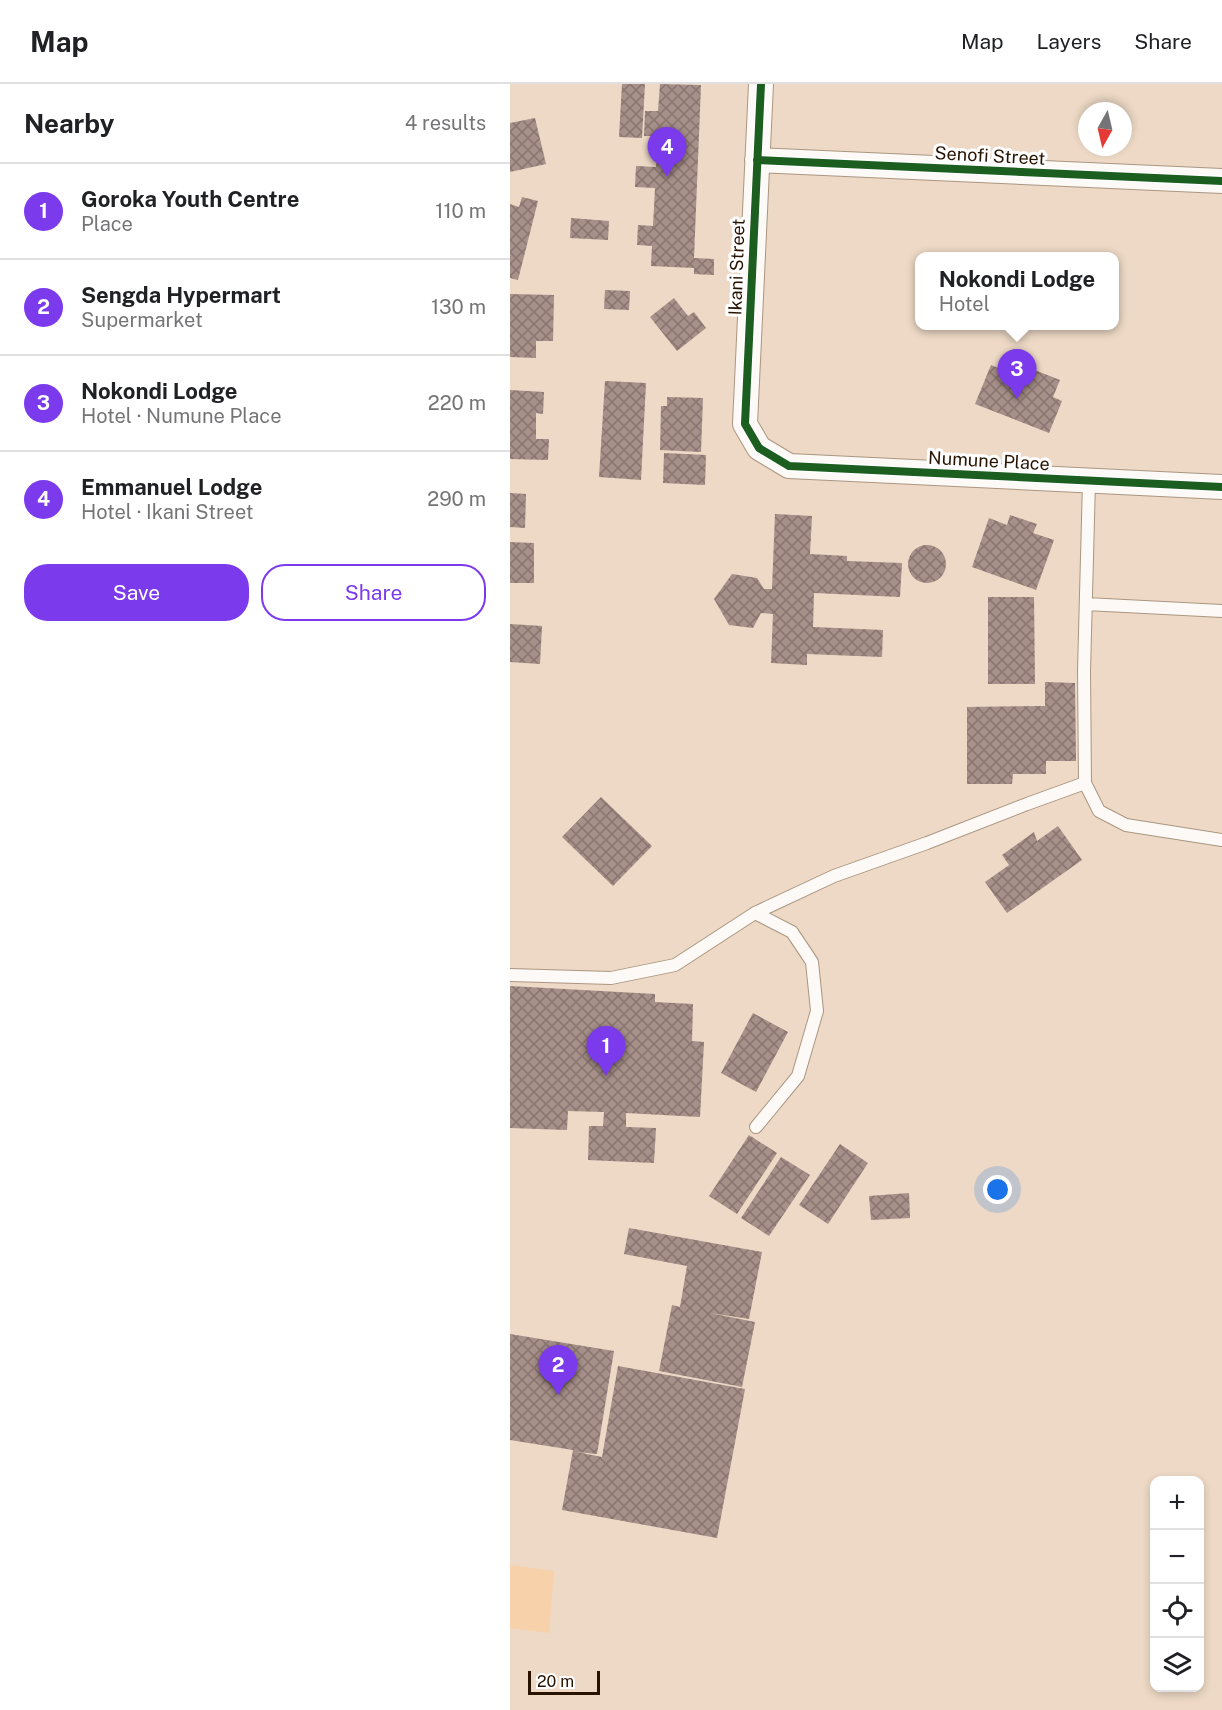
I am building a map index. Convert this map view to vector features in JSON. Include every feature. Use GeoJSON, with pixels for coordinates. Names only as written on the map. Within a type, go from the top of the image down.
{"type":"FeatureCollection","features":[{"type":"Feature","properties":{"kind":"street","name":"Ikani Street"},"geometry":{"type":"LineString","coordinates":[[759,448],[746,424],[761,84]]}},
{"type":"Feature","properties":{"kind":"street","name":"Senofi Street"},"geometry":{"type":"LineString","coordinates":[[757,160],[1222,181]]}},
{"type":"Feature","properties":{"kind":"street","name":"Numune Place"},"geometry":{"type":"LineString","coordinates":[[759,448],[789,466],[1222,487]]}},
{"type":"Feature","properties":{"kind":"lane"},"geometry":{"type":"LineString","coordinates":[[1089,481],[1084,671],[1084,783],[1099,811],[1126,825],[1222,840]]}},
{"type":"Feature","properties":{"kind":"lane"},"geometry":{"type":"LineString","coordinates":[[1086,604],[1222,610]]}},
{"type":"Feature","properties":{"kind":"lane"},"geometry":{"type":"LineString","coordinates":[[510,975],[611,978],[675,964],[754,913],[834,876],[1084,783]]}},
{"type":"Feature","properties":{"kind":"lane"},"geometry":{"type":"LineString","coordinates":[[754,913],[792,933],[812,962],[817,1011],[798,1077],[756,1127]]}},
{"type":"Feature","properties":{"kind":"shaded area"},"geometry":{"type":"Polygon","coordinates":[[[510,1565],[554,1571],[549,1633],[510,1628],[510,1565]]]}},
{"type":"Feature","properties":{"kind":"building"},"geometry":{"type":"Polygon","coordinates":[[[622,84],[645,84],[642,138],[619,137],[622,84]]]}},
{"type":"Feature","properties":{"kind":"building"},"geometry":{"type":"Polygon","coordinates":[[[660,84],[701,85],[694,258],[714,259],[714,275],[694,274],[694,268],[651,266],[652,246],[637,245],[638,225],[653,226],[655,188],[635,187],[636,166],[656,167],[658,136],[644,136],[645,111],[658,111],[660,84]]]}},
{"type":"Feature","properties":{"kind":"building"},"geometry":{"type":"Polygon","coordinates":[[[535,118],[546,164],[510,172],[510,123],[535,118]]]}},
{"type":"Feature","properties":{"kind":"building"},"geometry":{"type":"Polygon","coordinates":[[[522,197],[538,201],[518,280],[510,278],[510,204],[519,207],[522,197]]]}},
{"type":"Feature","properties":{"kind":"building"},"geometry":{"type":"Polygon","coordinates":[[[571,218],[609,221],[608,240],[570,238],[571,218]]]}},
{"type":"Feature","properties":{"kind":"building"},"geometry":{"type":"Polygon","coordinates":[[[605,290],[630,291],[629,310],[604,309],[605,290]]]}},
{"type":"Feature","properties":{"kind":"building"},"geometry":{"type":"Polygon","coordinates":[[[510,294],[554,295],[553,341],[536,341],[536,358],[510,357],[510,294]]]}},
{"type":"Feature","properties":{"kind":"building"},"geometry":{"type":"Polygon","coordinates":[[[674,298],[688,316],[694,312],[706,328],[677,351],[650,317],[674,298]]]}},
{"type":"Feature","properties":{"kind":"building"},"geometry":{"type":"Polygon","coordinates":[[[1017,363],[1060,380],[1053,397],[1062,401],[1049,433],[975,404],[991,365],[1013,374],[1017,363]]]}},
{"type":"Feature","properties":{"kind":"building"},"geometry":{"type":"Polygon","coordinates":[[[605,381],[646,383],[641,480],[599,477],[605,381]]]}},
{"type":"Feature","properties":{"kind":"building"},"geometry":{"type":"Polygon","coordinates":[[[510,390],[544,392],[543,414],[536,413],[536,439],[549,439],[548,460],[510,459],[510,390]]]}},
{"type":"Feature","properties":{"kind":"building"},"geometry":{"type":"Polygon","coordinates":[[[667,397],[703,398],[701,452],[660,450],[661,406],[667,406],[667,397]]]}},
{"type":"Feature","properties":{"kind":"building"},"geometry":{"type":"Polygon","coordinates":[[[664,453],[706,455],[705,485],[663,483],[664,453]]]}},
{"type":"Feature","properties":{"kind":"building"},"geometry":{"type":"Polygon","coordinates":[[[510,493],[526,494],[525,528],[510,527],[510,493]]]}},
{"type":"Feature","properties":{"kind":"building"},"geometry":{"type":"Polygon","coordinates":[[[775,514],[812,516],[810,554],[847,556],[847,561],[902,563],[900,597],[814,593],[813,627],[883,630],[882,657],[807,654],[807,665],[771,663],[773,614],[761,613],[753,628],[729,625],[714,599],[732,574],[757,578],[764,589],[772,589],[775,514]]]}},
{"type":"Feature","properties":{"kind":"building"},"geometry":{"type":"Polygon","coordinates":[[[1010,515],[1037,524],[1033,533],[1054,540],[1036,590],[972,567],[989,518],[1007,525],[1010,515]]]}},
{"type":"Feature","properties":{"kind":"building"},"geometry":{"type":"Polygon","coordinates":[[[510,542],[534,543],[534,583],[510,583],[510,542]]]}},
{"type":"Feature","properties":{"kind":"building"},"geometry":{"type":"Polygon","coordinates":[[[927,545],[940,551],[946,564],[940,577],[927,583],[914,577],[908,564],[914,551],[927,545]]]}},
{"type":"Feature","properties":{"kind":"building"},"geometry":{"type":"Polygon","coordinates":[[[988,597],[1034,597],[1035,684],[988,684],[988,597]]]}},
{"type":"Feature","properties":{"kind":"building"},"geometry":{"type":"Polygon","coordinates":[[[510,624],[542,626],[540,664],[510,662],[510,624]]]}},
{"type":"Feature","properties":{"kind":"building"},"geometry":{"type":"Polygon","coordinates":[[[1045,682],[1075,683],[1076,761],[1046,761],[1046,774],[1013,774],[1012,784],[967,784],[967,707],[1045,706],[1045,682]]]}},
{"type":"Feature","properties":{"kind":"building"},"geometry":{"type":"Polygon","coordinates":[[[601,797],[652,846],[613,886],[562,837],[601,797]]]}},
{"type":"Feature","properties":{"kind":"building"},"geometry":{"type":"Polygon","coordinates":[[[1058,826],[1082,860],[1007,913],[985,882],[1009,865],[1002,855],[1034,832],[1037,841],[1058,826]]]}},
{"type":"Feature","properties":{"kind":"building"},"geometry":{"type":"Polygon","coordinates":[[[510,986],[655,994],[655,1002],[693,1004],[692,1041],[704,1042],[700,1117],[626,1113],[626,1127],[656,1128],[654,1163],[588,1160],[589,1126],[603,1126],[604,1112],[568,1111],[567,1130],[510,1128],[510,986]]]}},
{"type":"Feature","properties":{"kind":"building"},"geometry":{"type":"Polygon","coordinates":[[[753,1013],[788,1032],[756,1092],[721,1073],[753,1013]]]}},
{"type":"Feature","properties":{"kind":"building"},"geometry":{"type":"Polygon","coordinates":[[[749,1135],[777,1153],[737,1214],[709,1196],[749,1135]]]}},
{"type":"Feature","properties":{"kind":"building"},"geometry":{"type":"Polygon","coordinates":[[[840,1144],[868,1163],[828,1224],[799,1205],[840,1144]]]}},
{"type":"Feature","properties":{"kind":"building"},"geometry":{"type":"Polygon","coordinates":[[[781,1157],[810,1175],[769,1236],[741,1218],[781,1157]]]}},
{"type":"Feature","properties":{"kind":"building"},"geometry":{"type":"Polygon","coordinates":[[[909,1193],[910,1218],[871,1220],[869,1196],[909,1193]]]}},
{"type":"Feature","properties":{"kind":"building"},"geometry":{"type":"Polygon","coordinates":[[[629,1228],[762,1252],[749,1319],[710,1313],[755,1322],[742,1387],[659,1371],[672,1305],[680,1307],[687,1266],[624,1254],[629,1228]]]}},
{"type":"Feature","properties":{"kind":"building"},"geometry":{"type":"Polygon","coordinates":[[[510,1334],[614,1351],[597,1454],[577,1452],[602,1457],[618,1366],[745,1389],[717,1538],[562,1510],[573,1450],[510,1440],[510,1334]]]}},
{"type":"Feature","properties":{"kind":"cycle path"},"geometry":{"type":"LineString","coordinates":[[761,84],[745,424],[759,448],[789,466],[1222,487]]}},
{"type":"Feature","properties":{"kind":"cycle path"},"geometry":{"type":"LineString","coordinates":[[757,160],[1222,181]]}},
{"type":"Feature","properties":{"kind":"place","name":"Emmanuel Lodge"},"geometry":{"type":"Point","coordinates":[667,177]}},
{"type":"Feature","properties":{"kind":"place","name":"Nokondi Lodge"},"geometry":{"type":"Point","coordinates":[1017,399]}},
{"type":"Feature","properties":{"kind":"place","name":"Goroka Youth Centre"},"geometry":{"type":"Point","coordinates":[606,1076]}},
{"type":"Feature","properties":{"kind":"place","name":"Sengda Hypermart"},"geometry":{"type":"Point","coordinates":[558,1395]}}]}
